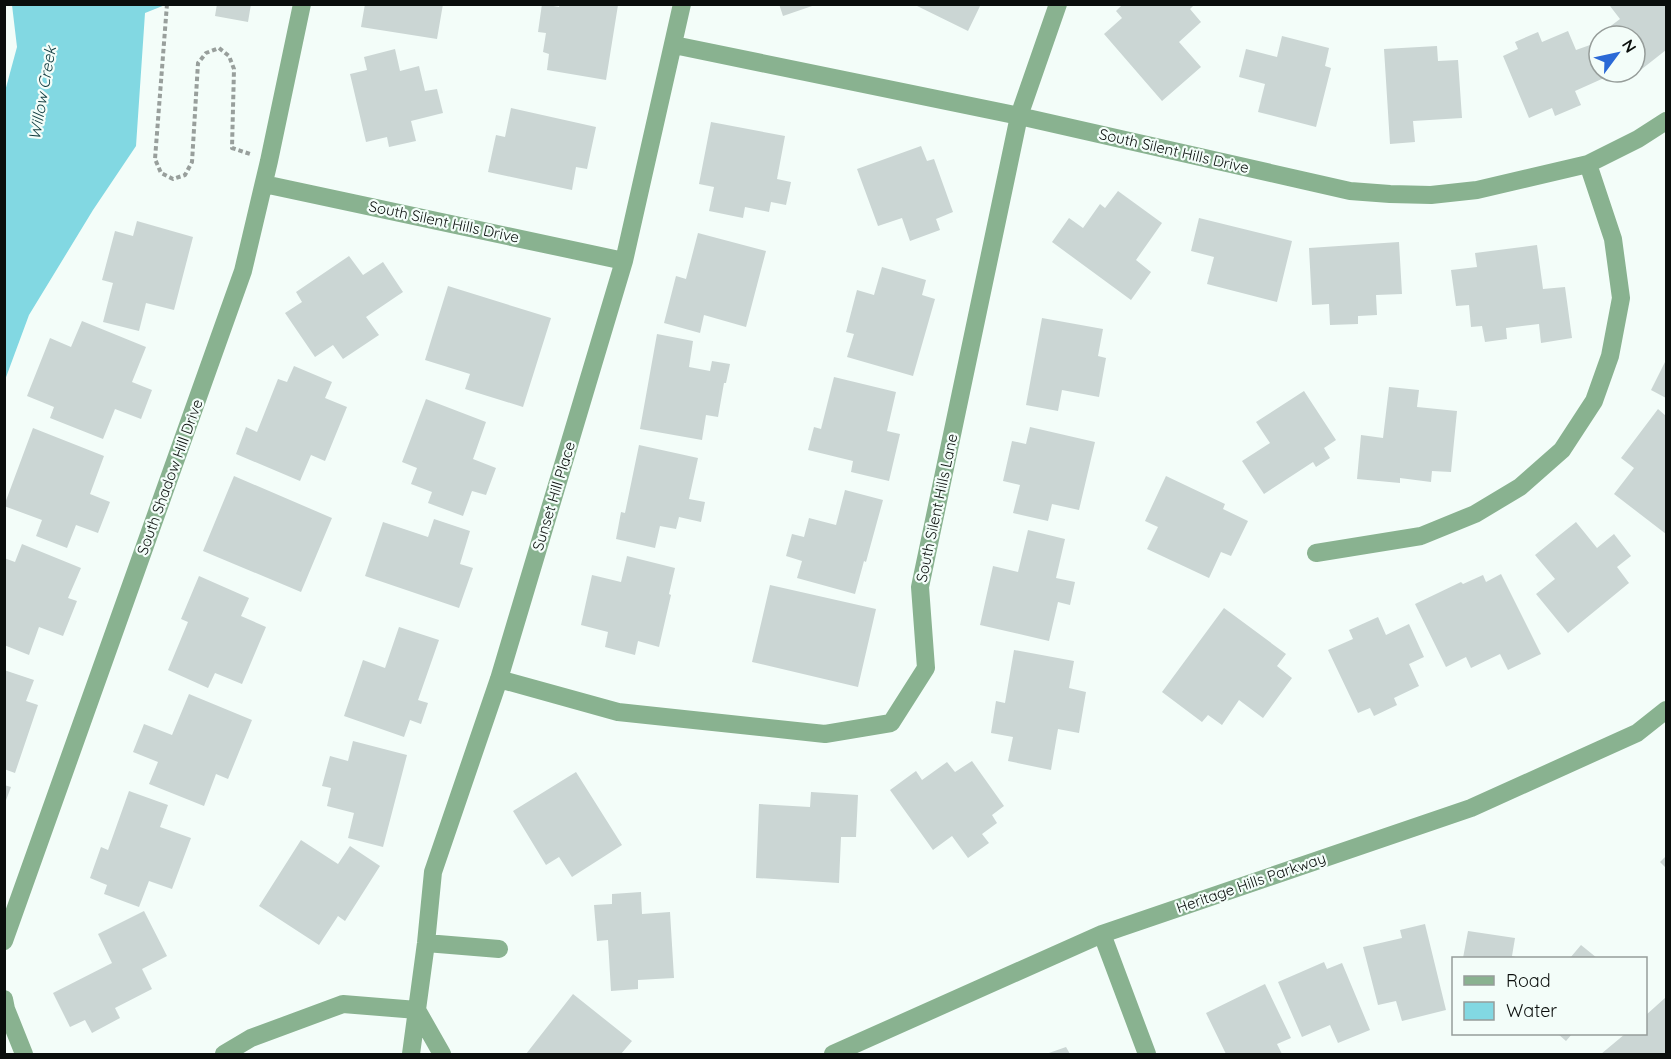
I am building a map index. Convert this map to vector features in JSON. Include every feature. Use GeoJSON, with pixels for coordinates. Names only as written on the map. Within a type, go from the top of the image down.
{"type":"FeatureCollection","features":[{"type":"Feature","properties":{"kind":"street","name":"South Shadow Hill Drive"},"geometry":{"type":"LineString","coordinates":[[4,941],[243,271],[302,4]]}},
{"type":"Feature","properties":{"kind":"street","name":"Sunset Hill Place"},"geometry":{"type":"LineString","coordinates":[[411,1054],[433,872],[499,679],[624,261],[682,4]]}},
{"type":"Feature","properties":{"kind":"street","name":"South Silent Hills Lane"},"geometry":{"type":"LineString","coordinates":[[499,679],[618,712],[825,734],[891,723],[926,668],[920,587],[1018,116],[1058,4]]}},
{"type":"Feature","properties":{"kind":"street","name":"South Silent Hills Drive"},"geometry":{"type":"LineString","coordinates":[[674,45],[1018,116],[1350,190],[1390,194],[1431,195],[1477,190],[1588,164],[1638,139],[1666,121]]}},
{"type":"Feature","properties":{"kind":"street"},"geometry":{"type":"LineString","coordinates":[[1316,553],[1421,536],[1475,514],[1520,488],[1562,450],[1594,401],[1610,356],[1621,298],[1613,239],[1588,164]]}},
{"type":"Feature","properties":{"kind":"street","name":"South Silent Hills Drive"},"geometry":{"type":"LineString","coordinates":[[264,184],[624,261]]}},
{"type":"Feature","properties":{"kind":"street","name":"Heritage Hills Parkway"},"geometry":{"type":"LineString","coordinates":[[833,1054],[1102,934],[1471,808],[1637,733],[1666,710]]}},
{"type":"Feature","properties":{"kind":"street"},"geometry":{"type":"LineString","coordinates":[[1102,934],[1147,1054]]}},
{"type":"Feature","properties":{"kind":"street"},"geometry":{"type":"LineString","coordinates":[[426,943],[499,949]]}},
{"type":"Feature","properties":{"kind":"street"},"geometry":{"type":"LineString","coordinates":[[4,999],[24,1054]]}},
{"type":"Feature","properties":{"kind":"street"},"geometry":{"type":"LineString","coordinates":[[224,1054],[251,1038],[343,1004],[417,1010],[442,1054]]}},
{"type":"Feature","properties":{"kind":"path"},"geometry":{"type":"LineString","coordinates":[[167,4],[155,159],[161,173],[172,179],[185,175],[192,162],[198,63],[206,53],[219,48],[230,56],[234,69],[232,148],[269,161]]}},
{"type":"Feature","properties":{"kind":"water","name":"Willow Creek"},"geometry":{"type":"Polygon","coordinates":[[[12,5],[165,5],[145,13],[136,146],[93,210],[29,315],[5,380],[4,95],[17,47],[12,5]]]}},
{"type":"Feature","properties":{"kind":"building"},"geometry":{"type":"Polygon","coordinates":[[[217,4],[251,4],[248,22],[215,16],[217,4]]]}},
{"type":"Feature","properties":{"kind":"building"},"geometry":{"type":"Polygon","coordinates":[[[365,4],[443,4],[437,39],[361,27],[365,4]]]}},
{"type":"Feature","properties":{"kind":"building"},"geometry":{"type":"Polygon","coordinates":[[[542,4],[559,7],[560,4],[618,5],[606,80],[547,70],[549,54],[543,52],[546,33],[538,32],[542,4]]]}},
{"type":"Feature","properties":{"kind":"building"},"geometry":{"type":"Polygon","coordinates":[[[779,4],[815,4],[815,5],[783,16],[779,4]]]}},
{"type":"Feature","properties":{"kind":"building"},"geometry":{"type":"Polygon","coordinates":[[[913,4],[981,4],[968,31],[913,4]]]}},
{"type":"Feature","properties":{"kind":"building"},"geometry":{"type":"Polygon","coordinates":[[[1123,4],[1195,4],[1190,9],[1201,22],[1179,42],[1201,67],[1162,101],[1104,34],[1122,18],[1116,11],[1123,4]]]}},
{"type":"Feature","properties":{"kind":"building"},"geometry":{"type":"Polygon","coordinates":[[[1612,4],[1666,4],[1666,50],[1647,65],[1647,24],[1613,24],[1620,19],[1610,6],[1612,4]]]}},
{"type":"Feature","properties":{"kind":"building"},"geometry":{"type":"Polygon","coordinates":[[[1568,31],[1576,50],[1587,46],[1587,84],[1591,84],[1575,91],[1581,105],[1555,116],[1552,108],[1529,118],[1503,56],[1518,49],[1515,42],[1538,32],[1542,42],[1568,31]]]}},
{"type":"Feature","properties":{"kind":"building"},"geometry":{"type":"Polygon","coordinates":[[[1282,36],[1329,48],[1325,66],[1331,68],[1316,127],[1258,112],[1265,84],[1239,77],[1246,49],[1277,57],[1282,36]]]}},
{"type":"Feature","properties":{"kind":"building"},"geometry":{"type":"Polygon","coordinates":[[[1437,46],[1438,61],[1458,60],[1462,118],[1413,121],[1415,142],[1390,144],[1384,49],[1437,46]]]}},
{"type":"Feature","properties":{"kind":"building"},"geometry":{"type":"Polygon","coordinates":[[[395,49],[400,71],[419,66],[425,91],[437,89],[443,113],[411,121],[416,141],[389,147],[387,137],[366,142],[350,74],[367,70],[364,57],[395,49]]]}},
{"type":"Feature","properties":{"kind":"building"},"geometry":{"type":"Polygon","coordinates":[[[511,108],[596,127],[587,169],[576,167],[572,190],[488,172],[496,135],[505,137],[511,108]]]}},
{"type":"Feature","properties":{"kind":"building"},"geometry":{"type":"Polygon","coordinates":[[[711,122],[785,136],[777,179],[791,182],[786,205],[771,202],[769,212],[745,207],[743,218],[709,211],[714,187],[699,184],[711,122]]]}},
{"type":"Feature","properties":{"kind":"building"},"geometry":{"type":"Polygon","coordinates":[[[921,146],[927,161],[934,159],[953,212],[936,219],[940,230],[910,241],[902,218],[878,226],[857,169],[921,146]]]}},
{"type":"Feature","properties":{"kind":"building"},"geometry":{"type":"Polygon","coordinates":[[[1118,191],[1162,223],[1136,260],[1151,272],[1131,300],[1052,242],[1069,218],[1083,228],[1100,204],[1105,208],[1118,191]]]}},
{"type":"Feature","properties":{"kind":"building"},"geometry":{"type":"Polygon","coordinates":[[[1199,218],[1292,241],[1277,302],[1207,284],[1214,257],[1191,251],[1199,218]]]}},
{"type":"Feature","properties":{"kind":"building"},"geometry":{"type":"Polygon","coordinates":[[[137,221],[193,237],[174,310],[146,303],[139,331],[103,322],[113,283],[102,280],[115,231],[133,236],[137,221]]]}},
{"type":"Feature","properties":{"kind":"building"},"geometry":{"type":"Polygon","coordinates":[[[698,233],[766,251],[746,327],[704,315],[700,333],[664,323],[676,276],[686,279],[698,233]]]}},
{"type":"Feature","properties":{"kind":"building"},"geometry":{"type":"Polygon","coordinates":[[[1399,242],[1402,294],[1376,295],[1377,315],[1358,316],[1358,324],[1330,325],[1329,304],[1312,305],[1309,248],[1399,242]]]}},
{"type":"Feature","properties":{"kind":"building"},"geometry":{"type":"Polygon","coordinates":[[[1537,245],[1543,289],[1565,287],[1572,338],[1541,343],[1539,324],[1506,328],[1507,339],[1485,342],[1482,326],[1471,327],[1469,305],[1456,306],[1451,270],[1477,267],[1475,253],[1537,245]]]}},
{"type":"Feature","properties":{"kind":"building"},"geometry":{"type":"Polygon","coordinates":[[[349,256],[363,275],[383,262],[403,292],[366,317],[379,335],[343,359],[333,345],[315,357],[285,313],[302,302],[296,292],[349,256]]]}},
{"type":"Feature","properties":{"kind":"building"},"geometry":{"type":"Polygon","coordinates":[[[882,267],[926,280],[922,295],[935,299],[913,376],[847,357],[854,334],[846,332],[857,290],[874,295],[882,267]]]}},
{"type":"Feature","properties":{"kind":"building"},"geometry":{"type":"Polygon","coordinates":[[[448,286],[551,318],[523,407],[465,389],[470,374],[425,360],[448,286]]]}},
{"type":"Feature","properties":{"kind":"building"},"geometry":{"type":"Polygon","coordinates":[[[1042,318],[1103,329],[1098,356],[1106,358],[1099,397],[1062,390],[1058,411],[1026,405],[1042,318]]]}},
{"type":"Feature","properties":{"kind":"building"},"geometry":{"type":"Polygon","coordinates":[[[82,321],[146,347],[132,382],[152,390],[141,419],[115,409],[103,439],[50,418],[54,407],[27,396],[50,338],[71,347],[82,321]]]}},
{"type":"Feature","properties":{"kind":"building"},"geometry":{"type":"Polygon","coordinates":[[[657,334],[693,341],[689,367],[710,371],[712,361],[730,364],[718,417],[706,415],[702,440],[640,429],[657,334]]]}},
{"type":"Feature","properties":{"kind":"building"},"geometry":{"type":"Polygon","coordinates":[[[1666,360],[1666,398],[1651,390],[1666,360]]]}},
{"type":"Feature","properties":{"kind":"building"},"geometry":{"type":"Polygon","coordinates":[[[294,366],[332,382],[325,398],[347,407],[325,461],[311,455],[300,481],[236,454],[246,427],[257,432],[278,379],[287,382],[294,366]]]}},
{"type":"Feature","properties":{"kind":"building"},"geometry":{"type":"Polygon","coordinates":[[[834,377],[896,392],[887,431],[900,434],[889,481],[851,472],[853,461],[808,450],[814,427],[821,429],[834,377]]]}},
{"type":"Feature","properties":{"kind":"building"},"geometry":{"type":"Polygon","coordinates":[[[1389,387],[1419,390],[1417,407],[1457,411],[1451,472],[1432,471],[1431,482],[1400,478],[1400,483],[1357,479],[1361,435],[1383,438],[1389,387]]]}},
{"type":"Feature","properties":{"kind":"building"},"geometry":{"type":"Polygon","coordinates":[[[1304,391],[1336,440],[1324,448],[1330,458],[1316,467],[1313,462],[1264,494],[1242,461],[1270,443],[1256,422],[1304,391]]]}},
{"type":"Feature","properties":{"kind":"building"},"geometry":{"type":"Polygon","coordinates":[[[426,399],[486,422],[473,459],[496,468],[486,495],[472,491],[463,516],[428,503],[432,492],[411,484],[417,468],[402,462],[426,399]]]}},
{"type":"Feature","properties":{"kind":"building"},"geometry":{"type":"Polygon","coordinates":[[[1658,409],[1666,416],[1666,534],[1614,494],[1634,468],[1621,458],[1658,409]]]}},
{"type":"Feature","properties":{"kind":"building"},"geometry":{"type":"Polygon","coordinates":[[[1030,427],[1095,442],[1079,510],[1052,504],[1048,521],[1013,513],[1020,485],[1003,481],[1012,441],[1026,444],[1030,427]]]}},
{"type":"Feature","properties":{"kind":"building"},"geometry":{"type":"Polygon","coordinates":[[[33,428],[104,456],[90,494],[110,502],[98,533],[76,525],[67,548],[36,536],[42,520],[4,506],[33,428]]]}},
{"type":"Feature","properties":{"kind":"building"},"geometry":{"type":"Polygon","coordinates":[[[639,445],[698,458],[689,499],[705,502],[701,522],[679,517],[676,529],[660,526],[655,548],[616,539],[621,512],[625,513],[639,445]]]}},
{"type":"Feature","properties":{"kind":"building"},"geometry":{"type":"Polygon","coordinates":[[[234,476],[332,518],[301,592],[203,551],[234,476]]]}},
{"type":"Feature","properties":{"kind":"building"},"geometry":{"type":"Polygon","coordinates":[[[1166,476],[1225,504],[1223,509],[1248,521],[1231,556],[1221,552],[1209,578],[1147,549],[1158,527],[1145,521],[1166,476]]]}},
{"type":"Feature","properties":{"kind":"building"},"geometry":{"type":"Polygon","coordinates":[[[845,490],[883,500],[855,594],[797,578],[802,561],[786,556],[792,534],[804,537],[809,518],[836,525],[845,490]]]}},
{"type":"Feature","properties":{"kind":"building"},"geometry":{"type":"Polygon","coordinates":[[[434,519],[470,531],[460,564],[473,568],[459,608],[365,576],[383,522],[428,537],[434,519]]]}},
{"type":"Feature","properties":{"kind":"building"},"geometry":{"type":"Polygon","coordinates":[[[1576,522],[1597,548],[1614,534],[1631,556],[1617,567],[1629,583],[1568,633],[1536,594],[1555,579],[1535,555],[1576,522]]]}},
{"type":"Feature","properties":{"kind":"building"},"geometry":{"type":"Polygon","coordinates":[[[1028,530],[1065,539],[1056,578],[1075,582],[1070,605],[1058,602],[1049,641],[980,625],[993,566],[1018,572],[1028,530]]]}},
{"type":"Feature","properties":{"kind":"building"},"geometry":{"type":"Polygon","coordinates":[[[22,544],[81,568],[68,598],[77,601],[63,636],[39,627],[29,655],[4,645],[4,558],[15,562],[22,544]]]}},
{"type":"Feature","properties":{"kind":"building"},"geometry":{"type":"Polygon","coordinates":[[[627,556],[675,568],[659,647],[638,641],[635,655],[605,647],[608,632],[581,625],[592,575],[621,582],[627,556]]]}},
{"type":"Feature","properties":{"kind":"building"},"geometry":{"type":"Polygon","coordinates":[[[1501,574],[1541,654],[1508,670],[1500,654],[1471,668],[1466,657],[1446,667],[1415,604],[1461,582],[1463,584],[1483,575],[1486,582],[1501,574]]]}},
{"type":"Feature","properties":{"kind":"building"},"geometry":{"type":"Polygon","coordinates":[[[199,576],[249,598],[241,616],[266,627],[242,684],[215,673],[208,688],[168,670],[188,622],[181,619],[199,576]]]}},
{"type":"Feature","properties":{"kind":"building"},"geometry":{"type":"Polygon","coordinates":[[[770,585],[876,609],[858,687],[752,662],[770,585]]]}},
{"type":"Feature","properties":{"kind":"building"},"geometry":{"type":"Polygon","coordinates":[[[1224,608],[1286,654],[1277,666],[1292,678],[1263,718],[1239,700],[1222,725],[1208,715],[1202,722],[1162,692],[1224,608]]]}},
{"type":"Feature","properties":{"kind":"building"},"geometry":{"type":"Polygon","coordinates":[[[1378,617],[1386,635],[1409,624],[1424,657],[1409,664],[1419,686],[1394,698],[1397,705],[1374,716],[1370,708],[1358,713],[1328,650],[1353,639],[1349,630],[1378,617]]]}},
{"type":"Feature","properties":{"kind":"building"},"geometry":{"type":"Polygon","coordinates":[[[399,627],[439,640],[418,700],[428,703],[421,724],[410,720],[404,737],[344,716],[363,660],[385,668],[399,627]]]}},
{"type":"Feature","properties":{"kind":"building"},"geometry":{"type":"Polygon","coordinates":[[[1014,650],[1074,661],[1069,688],[1086,692],[1079,733],[1058,729],[1051,770],[1008,761],[1013,737],[991,733],[996,701],[1005,703],[1014,650]]]}},
{"type":"Feature","properties":{"kind":"building"},"geometry":{"type":"Polygon","coordinates":[[[4,670],[34,680],[26,701],[38,705],[15,773],[4,769],[4,670]]]}},
{"type":"Feature","properties":{"kind":"building"},"geometry":{"type":"Polygon","coordinates":[[[189,694],[252,720],[228,779],[216,774],[204,806],[149,784],[158,762],[133,752],[144,724],[172,735],[189,694]]]}},
{"type":"Feature","properties":{"kind":"building"},"geometry":{"type":"Polygon","coordinates":[[[353,741],[407,755],[383,847],[348,838],[354,813],[327,806],[331,788],[322,786],[330,756],[348,761],[353,741]]]}},
{"type":"Feature","properties":{"kind":"building"},"geometry":{"type":"Polygon","coordinates":[[[972,761],[1004,806],[992,815],[997,823],[982,834],[989,843],[968,858],[952,836],[933,850],[890,790],[916,771],[922,780],[947,762],[955,772],[972,761]]]}},
{"type":"Feature","properties":{"kind":"building"},"geometry":{"type":"Polygon","coordinates":[[[576,772],[622,845],[572,877],[559,857],[546,865],[513,811],[576,772]]]}},
{"type":"Feature","properties":{"kind":"building"},"geometry":{"type":"Polygon","coordinates":[[[4,785],[11,787],[5,803],[4,803],[4,785]]]}},
{"type":"Feature","properties":{"kind":"building"},"geometry":{"type":"Polygon","coordinates":[[[129,791],[168,805],[160,827],[191,838],[172,889],[149,881],[139,907],[104,894],[107,885],[90,878],[101,847],[108,850],[129,791]]]}},
{"type":"Feature","properties":{"kind":"building"},"geometry":{"type":"Polygon","coordinates":[[[811,792],[858,795],[856,837],[841,837],[839,883],[756,878],[759,804],[810,807],[811,792]]]}},
{"type":"Feature","properties":{"kind":"building"},"geometry":{"type":"Polygon","coordinates":[[[301,840],[338,864],[350,846],[380,866],[345,921],[338,916],[319,945],[259,906],[301,840]]]}},
{"type":"Feature","properties":{"kind":"building"},"geometry":{"type":"Polygon","coordinates":[[[1666,856],[1666,868],[1660,862],[1666,856]]]}},
{"type":"Feature","properties":{"kind":"building"},"geometry":{"type":"Polygon","coordinates":[[[641,892],[642,914],[670,912],[674,978],[638,980],[638,989],[611,991],[608,940],[597,941],[594,905],[612,904],[612,894],[641,892]]]}},
{"type":"Feature","properties":{"kind":"building"},"geometry":{"type":"Polygon","coordinates":[[[144,911],[167,956],[142,969],[152,989],[115,1008],[120,1018],[92,1033],[85,1020],[70,1027],[53,993],[112,963],[98,934],[144,911]]]}},
{"type":"Feature","properties":{"kind":"building"},"geometry":{"type":"Polygon","coordinates":[[[1425,924],[1446,1010],[1402,1021],[1396,1001],[1378,1005],[1363,947],[1402,938],[1400,930],[1425,924]]]}},
{"type":"Feature","properties":{"kind":"building"},"geometry":{"type":"Polygon","coordinates":[[[1468,931],[1515,938],[1512,956],[1516,957],[1463,957],[1468,931]]]}},
{"type":"Feature","properties":{"kind":"building"},"geometry":{"type":"Polygon","coordinates":[[[1581,945],[1596,957],[1571,957],[1581,945]]]}},
{"type":"Feature","properties":{"kind":"building"},"geometry":{"type":"Polygon","coordinates":[[[1324,962],[1327,969],[1342,963],[1370,1030],[1338,1043],[1330,1025],[1302,1037],[1278,982],[1324,962]]]}},
{"type":"Feature","properties":{"kind":"building"},"geometry":{"type":"Polygon","coordinates":[[[1265,984],[1291,1038],[1277,1044],[1282,1054],[1226,1054],[1206,1013],[1265,984]]]}},
{"type":"Feature","properties":{"kind":"building"},"geometry":{"type":"Polygon","coordinates":[[[573,994],[632,1041],[621,1054],[526,1054],[573,994]]]}},
{"type":"Feature","properties":{"kind":"building"},"geometry":{"type":"Polygon","coordinates":[[[1665,998],[1666,1054],[1601,1054],[1624,1035],[1647,1035],[1647,1014],[1665,998]]]}},
{"type":"Feature","properties":{"kind":"building"},"geometry":{"type":"Polygon","coordinates":[[[1559,1035],[1571,1035],[1566,1041],[1559,1035]]]}},
{"type":"Feature","properties":{"kind":"building"},"geometry":{"type":"Polygon","coordinates":[[[1066,1047],[1070,1054],[1046,1054],[1066,1047]]]}}]}
